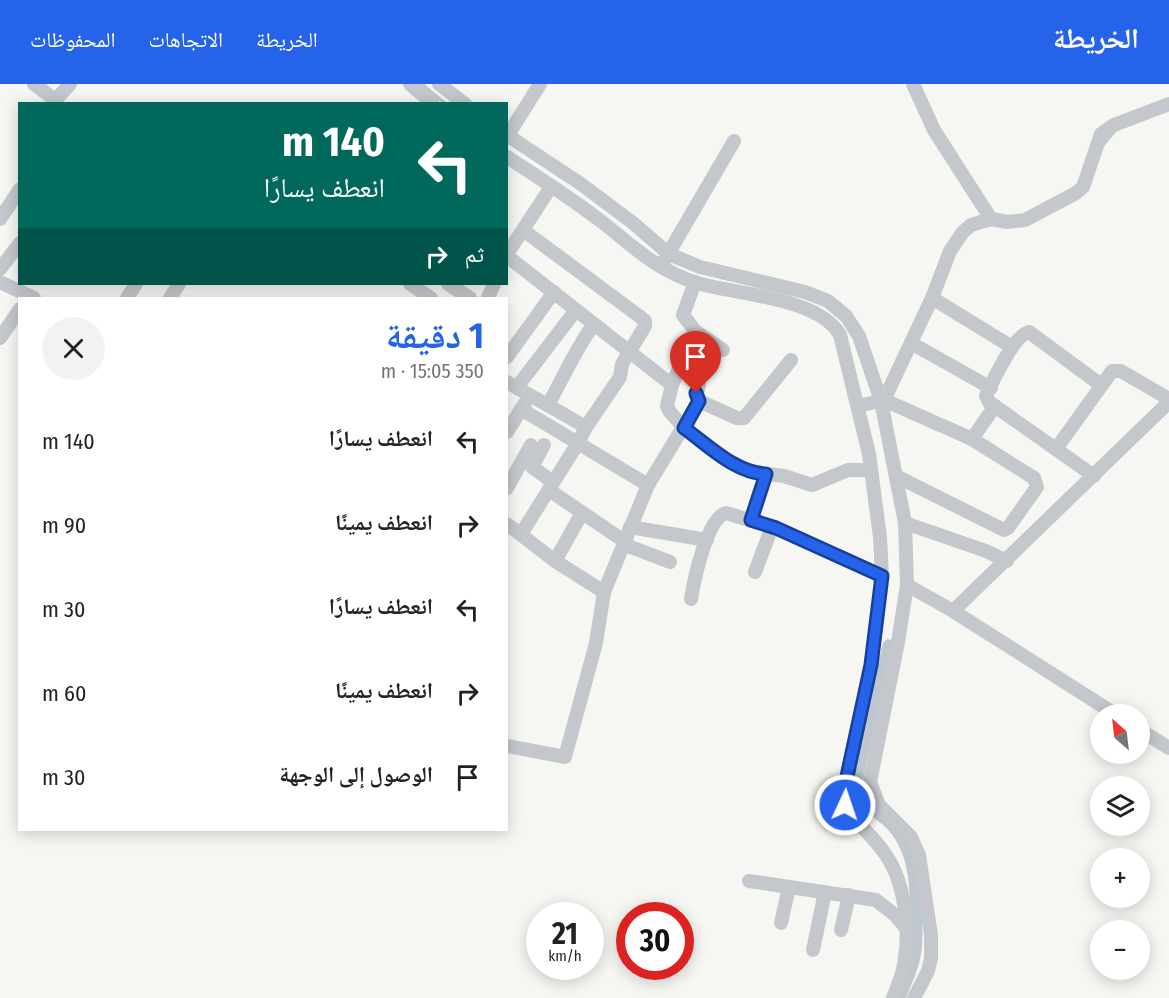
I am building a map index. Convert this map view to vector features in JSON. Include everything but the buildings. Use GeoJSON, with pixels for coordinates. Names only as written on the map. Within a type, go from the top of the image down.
{"type":"FeatureCollection","features":[{"type":"Feature","properties":{"kind":"street"},"geometry":{"type":"LineString","coordinates":[[34,84],[58,101],[70,84]]}},
{"type":"Feature","properties":{"kind":"street"},"geometry":{"type":"LineString","coordinates":[[410,84],[431,102]]}},
{"type":"Feature","properties":{"kind":"street"},"geometry":{"type":"LineString","coordinates":[[439,84],[462,102]]}},
{"type":"Feature","properties":{"kind":"street"},"geometry":{"type":"LineString","coordinates":[[508,133],[540,84]]}},
{"type":"Feature","properties":{"kind":"street"},"geometry":{"type":"LineString","coordinates":[[913,84],[934,130],[991,219]]}},
{"type":"Feature","properties":{"kind":"street"},"geometry":{"type":"LineString","coordinates":[[883,400],[932,298],[957,239],[971,225],[991,219],[1007,222],[1025,220],[1076,193],[1083,187],[1101,135],[1114,125],[1169,104]]}},
{"type":"Feature","properties":{"kind":"street"},"geometry":{"type":"LineString","coordinates":[[508,136],[581,184],[633,223],[669,254],[700,267],[804,292],[828,301],[846,316],[859,336],[883,400],[904,523],[907,585],[870,782],[879,806],[911,837],[919,855],[931,934],[931,958],[928,971],[914,998]]}},
{"type":"Feature","properties":{"kind":"street"},"geometry":{"type":"LineString","coordinates":[[660,267],[734,141]]}},
{"type":"Feature","properties":{"kind":"street"},"geometry":{"type":"LineString","coordinates":[[508,158],[599,220],[646,259],[660,267],[695,282],[791,304],[824,317],[834,326],[844,347],[848,376],[858,406],[871,470],[880,537],[882,576],[871,665],[843,795],[850,815],[884,851],[900,888],[906,928],[905,960],[893,998]]}},
{"type":"Feature","properties":{"kind":"street"},"geometry":{"type":"LineString","coordinates":[[508,253],[551,187]]}},
{"type":"Feature","properties":{"kind":"street"},"geometry":{"type":"LineString","coordinates":[[0,219],[18,192]]}},
{"type":"Feature","properties":{"kind":"street"},"geometry":{"type":"LineString","coordinates":[[521,534],[620,377],[622,364],[641,335],[645,321],[523,230]]}},
{"type":"Feature","properties":{"kind":"street"},"geometry":{"type":"LineString","coordinates":[[0,269],[18,246]]}},
{"type":"Feature","properties":{"kind":"street"},"geometry":{"type":"LineString","coordinates":[[508,256],[672,385]]}},
{"type":"Feature","properties":{"kind":"street"},"geometry":{"type":"LineString","coordinates":[[0,282],[28,297]]}},
{"type":"Feature","properties":{"kind":"street"},"geometry":{"type":"LineString","coordinates":[[695,282],[683,315],[695,331],[723,350]]}},
{"type":"Feature","properties":{"kind":"street"},"geometry":{"type":"LineString","coordinates":[[412,285],[430,297]]}},
{"type":"Feature","properties":{"kind":"street"},"geometry":{"type":"LineString","coordinates":[[450,285],[468,297]]}},
{"type":"Feature","properties":{"kind":"street"},"geometry":{"type":"LineString","coordinates":[[508,356],[554,292]]}},
{"type":"Feature","properties":{"kind":"street"},"geometry":{"type":"LineString","coordinates":[[932,298],[1012,348]]}},
{"type":"Feature","properties":{"kind":"street"},"geometry":{"type":"LineString","coordinates":[[576,310],[512,385],[586,428]]}},
{"type":"Feature","properties":{"kind":"street"},"geometry":{"type":"LineString","coordinates":[[0,338],[18,312]]}},
{"type":"Feature","properties":{"kind":"street"},"geometry":{"type":"LineString","coordinates":[[548,405],[575,351],[594,324]]}},
{"type":"Feature","properties":{"kind":"street"},"geometry":{"type":"LineString","coordinates":[[695,331],[672,385],[667,406],[684,428],[729,461],[752,472],[784,476],[812,485],[848,470],[871,470]]}},
{"type":"Feature","properties":{"kind":"street"},"geometry":{"type":"LineString","coordinates":[[1094,476],[995,406],[986,396],[1012,348],[1024,333],[1029,332],[1101,385]]}},
{"type":"Feature","properties":{"kind":"street"},"geometry":{"type":"LineString","coordinates":[[911,343],[991,388]]}},
{"type":"Feature","properties":{"kind":"street"},"geometry":{"type":"LineString","coordinates":[[699,385],[696,396],[699,401],[737,418],[744,418],[791,360]]}},
{"type":"Feature","properties":{"kind":"street"},"geometry":{"type":"LineString","coordinates":[[953,611],[1169,401],[1121,371],[1112,371],[1056,449]]}},
{"type":"Feature","properties":{"kind":"street"},"geometry":{"type":"LineString","coordinates":[[508,430],[530,395]]}},
{"type":"Feature","properties":{"kind":"street"},"geometry":{"type":"LineString","coordinates":[[858,406],[883,400],[972,439],[1036,480],[1037,486],[1006,530],[896,476]]}},
{"type":"Feature","properties":{"kind":"street"},"geometry":{"type":"LineString","coordinates":[[508,746],[566,757],[596,643],[604,592],[648,485],[699,401]]}},
{"type":"Feature","properties":{"kind":"street"},"geometry":{"type":"LineString","coordinates":[[972,439],[995,406]]}},
{"type":"Feature","properties":{"kind":"street"},"geometry":{"type":"LineString","coordinates":[[521,409],[648,485]]}},
{"type":"Feature","properties":{"kind":"street"},"geometry":{"type":"LineString","coordinates":[[508,487],[537,445],[532,467],[551,486],[582,513],[623,542],[670,562]]}},
{"type":"Feature","properties":{"kind":"street"},"geometry":{"type":"LineString","coordinates":[[751,520],[766,474]]}},
{"type":"Feature","properties":{"kind":"street"},"geometry":{"type":"LineString","coordinates":[[555,561],[582,513]]}},
{"type":"Feature","properties":{"kind":"street"},"geometry":{"type":"LineString","coordinates":[[691,599],[696,573],[707,540],[716,519],[726,513],[772,527],[882,576]]}},
{"type":"Feature","properties":{"kind":"street"},"geometry":{"type":"LineString","coordinates":[[904,523],[986,551],[1006,561]]}},
{"type":"Feature","properties":{"kind":"street"},"geometry":{"type":"LineString","coordinates":[[508,525],[555,561],[604,592]]}},
{"type":"Feature","properties":{"kind":"street"},"geometry":{"type":"LineString","coordinates":[[630,527],[707,540]]}},
{"type":"Feature","properties":{"kind":"street"},"geometry":{"type":"LineString","coordinates":[[754,572],[772,527]]}},
{"type":"Feature","properties":{"kind":"street"},"geometry":{"type":"LineString","coordinates":[[907,585],[953,611],[1099,704]]}},
{"type":"Feature","properties":{"kind":"street"},"geometry":{"type":"LineString","coordinates":[[875,637],[898,642]]}},
{"type":"Feature","properties":{"kind":"street"},"geometry":{"type":"LineString","coordinates":[[1150,736],[1169,748]]}},
{"type":"Feature","properties":{"kind":"street"},"geometry":{"type":"LineString","coordinates":[[749,881],[876,900],[895,915],[906,928]]}},
{"type":"Feature","properties":{"kind":"street"},"geometry":{"type":"LineString","coordinates":[[781,923],[789,887]]}},
{"type":"Feature","properties":{"kind":"street"},"geometry":{"type":"LineString","coordinates":[[813,950],[825,892]]}},
{"type":"Feature","properties":{"kind":"street"},"geometry":{"type":"LineString","coordinates":[[841,930],[849,895]]}},
{"type":"Feature","properties":{"kind":"shaded area"},"geometry":{"type":"Polygon","coordinates":[[[887,639],[892,640],[861,790],[867,803],[902,832],[908,842],[916,873],[922,942],[919,965],[906,998],[897,998],[907,937],[910,893],[902,853],[888,830],[860,807],[851,795],[857,753],[883,643],[887,639]]]}},
{"type":"Feature","properties":{"kind":"waterway"},"geometry":{"type":"LineString","coordinates":[[422,84],[444,102]]}},
{"type":"Feature","properties":{"kind":"waterway"},"geometry":{"type":"LineString","coordinates":[[1103,145],[1114,132]]}},
{"type":"Feature","properties":{"kind":"route"},"geometry":{"type":"LineString","coordinates":[[696,393],[699,401],[684,428],[729,461],[752,472],[766,474],[751,520],[776,528],[882,576],[871,665],[843,795],[845,805]]}}]}
